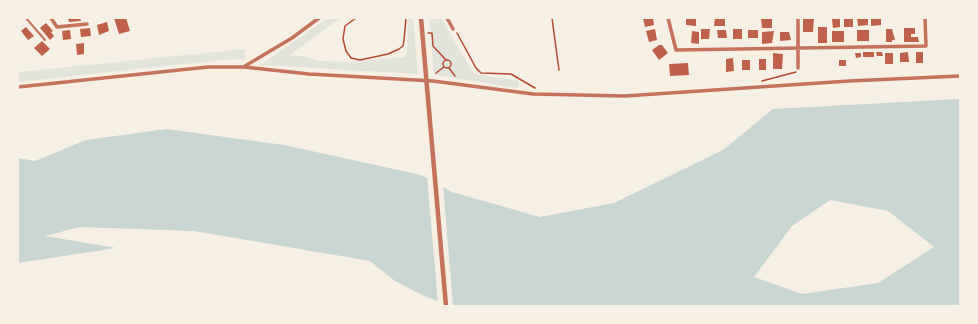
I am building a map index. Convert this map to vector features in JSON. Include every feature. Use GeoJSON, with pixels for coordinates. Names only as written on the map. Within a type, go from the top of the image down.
{"type":"FeatureCollection","features":[{"type":"Feature","properties":{"kind":"street"},"geometry":{"type":"LineString","coordinates":[[51,18],[57,27],[87,24]]}},
{"type":"Feature","properties":{"kind":"street"},"geometry":{"type":"LineString","coordinates":[[244,67],[292,38],[319,18]]}},
{"type":"Feature","properties":{"kind":"street"},"geometry":{"type":"LineString","coordinates":[[421,18],[446,306]]}},
{"type":"Feature","properties":{"kind":"street"},"geometry":{"type":"LineString","coordinates":[[447,18],[453,29]]}},
{"type":"Feature","properties":{"kind":"street"},"geometry":{"type":"LineString","coordinates":[[668,18],[676,50],[926,46],[926,18]]}},
{"type":"Feature","properties":{"kind":"street"},"geometry":{"type":"LineString","coordinates":[[798,18],[798,68]]}},
{"type":"Feature","properties":{"kind":"street"},"geometry":{"type":"LineString","coordinates":[[18,87],[208,67],[244,67],[309,74],[427,81],[541,94],[625,96],[849,81],[960,76]]}},
{"type":"Feature","properties":{"kind":"lane"},"geometry":{"type":"LineString","coordinates":[[26,18],[45,40]]}},
{"type":"Feature","properties":{"kind":"path"},"geometry":{"type":"LineString","coordinates":[[356,18],[345,26],[343,40],[346,51],[351,58],[360,60],[388,54],[403,46],[406,18]]}},
{"type":"Feature","properties":{"kind":"path"},"geometry":{"type":"LineString","coordinates":[[552,18],[559,70]]}},
{"type":"Feature","properties":{"kind":"path"},"geometry":{"type":"LineString","coordinates":[[453,29],[457,32],[476,68],[481,73],[511,74],[537,89],[541,94]]}},
{"type":"Feature","properties":{"kind":"path"},"geometry":{"type":"LineString","coordinates":[[427,33],[432,33],[433,46],[446,60],[451,63],[449,68]]}},
{"type":"Feature","properties":{"kind":"path"},"geometry":{"type":"LineString","coordinates":[[444,67],[443,63],[446,60]]}},
{"type":"Feature","properties":{"kind":"path"},"geometry":{"type":"LineString","coordinates":[[436,73],[444,67],[449,68],[455,76]]}},
{"type":"Feature","properties":{"kind":"path"},"geometry":{"type":"LineString","coordinates":[[760,81],[795,73],[798,71],[798,68]]}},
{"type":"Feature","properties":{"kind":"shaded area"},"geometry":{"type":"Polygon","coordinates":[[[328,18],[341,18],[288,56],[302,56],[320,61],[347,62],[405,57],[407,51],[408,18],[413,18],[418,74],[260,65],[328,18]]]}},
{"type":"Feature","properties":{"kind":"shaded area"},"geometry":{"type":"Polygon","coordinates":[[[429,18],[441,18],[474,74],[519,81],[518,88],[434,75],[429,18]]]}},
{"type":"Feature","properties":{"kind":"shaded area"},"geometry":{"type":"Polygon","coordinates":[[[245,49],[245,59],[221,60],[18,82],[18,72],[245,49]]]}},
{"type":"Feature","properties":{"kind":"shaded area"},"geometry":{"type":"Polygon","coordinates":[[[960,99],[960,306],[451,306],[424,296],[395,281],[370,261],[194,231],[80,227],[45,236],[116,248],[18,263],[18,158],[35,161],[86,140],[166,129],[284,145],[421,175],[452,192],[540,217],[614,203],[723,150],[773,109],[960,99]],[[830,200],[792,226],[754,277],[802,294],[878,283],[934,247],[888,211],[830,200]]]}},
{"type":"Feature","properties":{"kind":"pier"},"geometry":{"type":"Polygon","coordinates":[[[427,176],[443,185],[453,306],[438,303],[427,176]]]}},
{"type":"Feature","properties":{"kind":"building"},"geometry":{"type":"Polygon","coordinates":[[[68,18],[80,18],[81,21],[69,22],[68,18]]]}},
{"type":"Feature","properties":{"kind":"building"},"geometry":{"type":"Polygon","coordinates":[[[114,18],[126,18],[130,31],[119,34],[114,18]]]}},
{"type":"Feature","properties":{"kind":"building"},"geometry":{"type":"Polygon","coordinates":[[[643,18],[653,18],[654,25],[645,27],[643,18]]]}},
{"type":"Feature","properties":{"kind":"building"},"geometry":{"type":"Polygon","coordinates":[[[686,18],[696,18],[696,26],[686,25],[686,18]]]}},
{"type":"Feature","properties":{"kind":"building"},"geometry":{"type":"Polygon","coordinates":[[[715,18],[725,18],[725,26],[714,26],[715,18]]]}},
{"type":"Feature","properties":{"kind":"building"},"geometry":{"type":"Polygon","coordinates":[[[761,18],[772,18],[772,28],[762,28],[761,18]]]}},
{"type":"Feature","properties":{"kind":"building"},"geometry":{"type":"Polygon","coordinates":[[[803,18],[814,18],[813,32],[803,32],[803,18]]]}},
{"type":"Feature","properties":{"kind":"building"},"geometry":{"type":"Polygon","coordinates":[[[840,18],[840,27],[833,28],[832,19],[840,18]]]}},
{"type":"Feature","properties":{"kind":"building"},"geometry":{"type":"Polygon","coordinates":[[[844,18],[853,18],[853,27],[844,27],[844,18]]]}},
{"type":"Feature","properties":{"kind":"building"},"geometry":{"type":"Polygon","coordinates":[[[857,18],[868,19],[868,25],[858,26],[857,18]]]}},
{"type":"Feature","properties":{"kind":"building"},"geometry":{"type":"Polygon","coordinates":[[[871,18],[881,18],[881,25],[871,26],[871,18]]]}},
{"type":"Feature","properties":{"kind":"building"},"geometry":{"type":"Polygon","coordinates":[[[107,22],[109,31],[99,35],[97,25],[107,22]]]}},
{"type":"Feature","properties":{"kind":"building"},"geometry":{"type":"Polygon","coordinates":[[[46,23],[53,31],[51,32],[54,36],[50,40],[40,28],[46,23]]]}},
{"type":"Feature","properties":{"kind":"building"},"geometry":{"type":"Polygon","coordinates":[[[26,27],[34,36],[28,40],[21,31],[26,27]]]}},
{"type":"Feature","properties":{"kind":"building"},"geometry":{"type":"Polygon","coordinates":[[[818,27],[827,27],[827,43],[818,43],[818,27]]]}},
{"type":"Feature","properties":{"kind":"building"},"geometry":{"type":"Polygon","coordinates":[[[90,28],[91,36],[81,37],[80,29],[90,28]]]}},
{"type":"Feature","properties":{"kind":"building"},"geometry":{"type":"Polygon","coordinates":[[[904,28],[915,28],[915,34],[911,34],[911,37],[918,37],[919,42],[904,42],[904,28]]]}},
{"type":"Feature","properties":{"kind":"building"},"geometry":{"type":"Polygon","coordinates":[[[655,29],[657,40],[649,42],[646,31],[655,29]]]}},
{"type":"Feature","properties":{"kind":"building"},"geometry":{"type":"Polygon","coordinates":[[[701,29],[710,29],[709,39],[701,39],[701,29]]]}},
{"type":"Feature","properties":{"kind":"building"},"geometry":{"type":"Polygon","coordinates":[[[733,29],[742,29],[742,39],[733,39],[733,29]]]}},
{"type":"Feature","properties":{"kind":"building"},"geometry":{"type":"Polygon","coordinates":[[[886,29],[892,29],[895,40],[892,40],[892,42],[886,42],[886,29]]]}},
{"type":"Feature","properties":{"kind":"building"},"geometry":{"type":"Polygon","coordinates":[[[70,30],[71,39],[63,40],[62,31],[70,30]]]}},
{"type":"Feature","properties":{"kind":"building"},"geometry":{"type":"Polygon","coordinates":[[[717,30],[726,30],[727,38],[718,38],[717,30]]]}},
{"type":"Feature","properties":{"kind":"building"},"geometry":{"type":"Polygon","coordinates":[[[748,30],[758,30],[758,38],[748,38],[748,30]]]}},
{"type":"Feature","properties":{"kind":"building"},"geometry":{"type":"Polygon","coordinates":[[[857,30],[869,30],[869,41],[857,41],[857,30]]]}},
{"type":"Feature","properties":{"kind":"building"},"geometry":{"type":"Polygon","coordinates":[[[692,31],[699,32],[699,44],[691,43],[692,31]]]}},
{"type":"Feature","properties":{"kind":"building"},"geometry":{"type":"Polygon","coordinates":[[[774,31],[772,43],[762,44],[762,32],[774,31]]]}},
{"type":"Feature","properties":{"kind":"building"},"geometry":{"type":"Polygon","coordinates":[[[832,31],[844,31],[844,42],[832,42],[832,31]]]}},
{"type":"Feature","properties":{"kind":"building"},"geometry":{"type":"Polygon","coordinates":[[[780,32],[789,32],[791,40],[780,41],[780,32]]]}},
{"type":"Feature","properties":{"kind":"building"},"geometry":{"type":"Polygon","coordinates":[[[42,41],[50,49],[42,56],[34,48],[42,41]]]}},
{"type":"Feature","properties":{"kind":"building"},"geometry":{"type":"Polygon","coordinates":[[[84,43],[84,54],[77,55],[76,44],[84,43]]]}},
{"type":"Feature","properties":{"kind":"building"},"geometry":{"type":"Polygon","coordinates":[[[659,45],[662,45],[668,53],[659,60],[652,50],[659,45]]]}},
{"type":"Feature","properties":{"kind":"building"},"geometry":{"type":"Polygon","coordinates":[[[863,52],[874,52],[874,57],[863,57],[863,52]]]}},
{"type":"Feature","properties":{"kind":"building"},"geometry":{"type":"Polygon","coordinates":[[[876,52],[882,52],[883,56],[877,56],[876,52]]]}},
{"type":"Feature","properties":{"kind":"building"},"geometry":{"type":"Polygon","coordinates":[[[908,52],[909,62],[900,62],[900,53],[908,52]]]}},
{"type":"Feature","properties":{"kind":"building"},"geometry":{"type":"Polygon","coordinates":[[[916,52],[923,52],[923,63],[916,63],[916,52]]]}},
{"type":"Feature","properties":{"kind":"building"},"geometry":{"type":"Polygon","coordinates":[[[773,53],[783,54],[782,69],[773,69],[773,53]]]}},
{"type":"Feature","properties":{"kind":"building"},"geometry":{"type":"Polygon","coordinates":[[[855,53],[861,53],[861,57],[856,58],[855,53]]]}},
{"type":"Feature","properties":{"kind":"building"},"geometry":{"type":"Polygon","coordinates":[[[885,53],[893,53],[893,64],[885,64],[885,53]]]}},
{"type":"Feature","properties":{"kind":"building"},"geometry":{"type":"Polygon","coordinates":[[[733,58],[734,71],[726,72],[726,59],[733,58]]]}},
{"type":"Feature","properties":{"kind":"building"},"geometry":{"type":"Polygon","coordinates":[[[759,59],[766,59],[766,70],[759,70],[759,59]]]}},
{"type":"Feature","properties":{"kind":"building"},"geometry":{"type":"Polygon","coordinates":[[[742,60],[750,60],[750,70],[742,70],[742,60]]]}},
{"type":"Feature","properties":{"kind":"building"},"geometry":{"type":"Polygon","coordinates":[[[839,60],[846,60],[846,66],[839,66],[839,60]]]}},
{"type":"Feature","properties":{"kind":"building"},"geometry":{"type":"Polygon","coordinates":[[[688,63],[689,75],[670,76],[669,64],[688,63]]]}}]}
